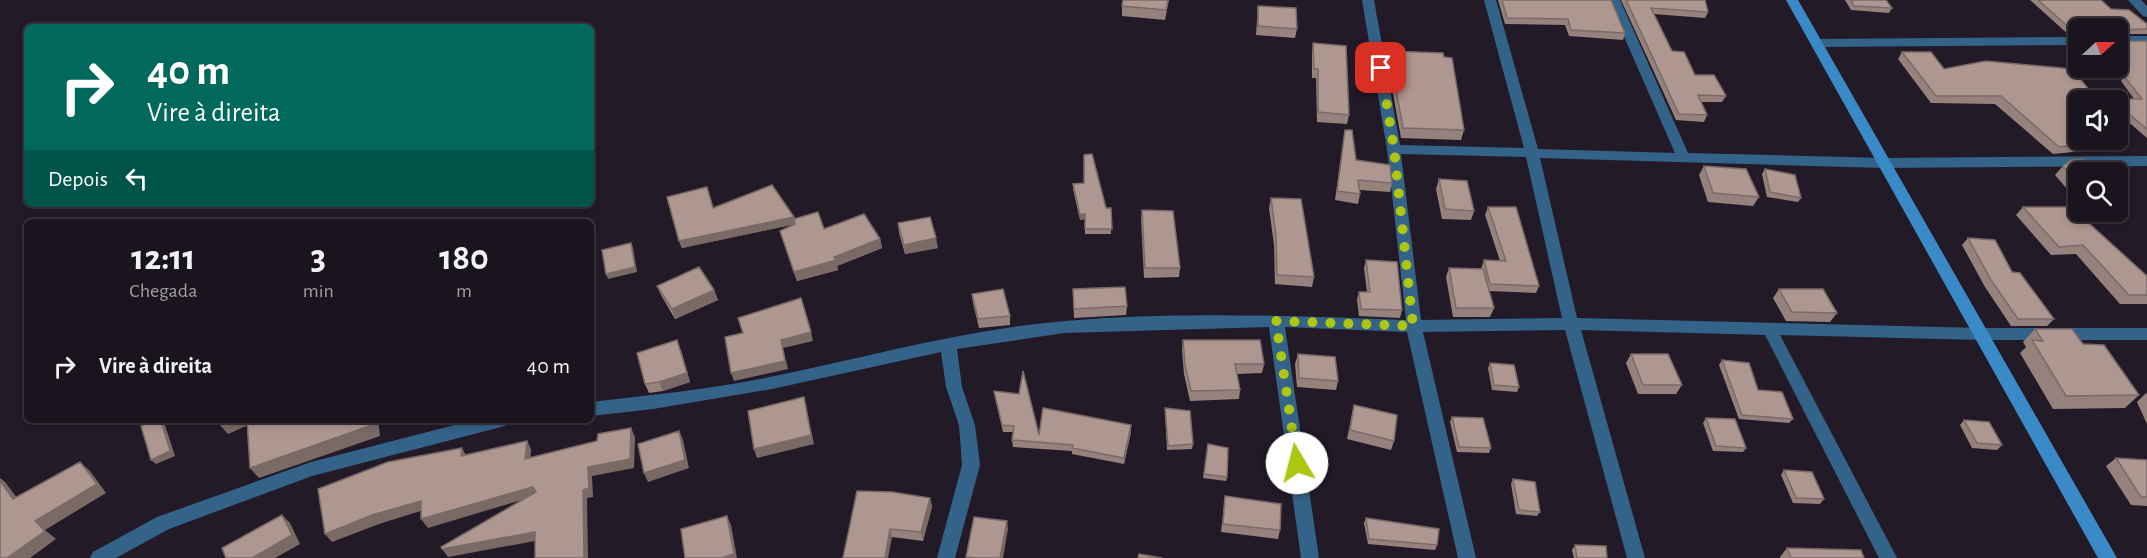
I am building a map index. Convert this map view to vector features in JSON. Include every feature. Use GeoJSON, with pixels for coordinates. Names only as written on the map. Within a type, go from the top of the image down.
{"type":"FeatureCollection","features":[{"type":"Feature","properties":{"kind":"street"},"geometry":{"type":"LineString","coordinates":[[1368,0],[1394,149],[1413,326],[1467,558]]}},
{"type":"Feature","properties":{"kind":"street"},"geometry":{"type":"LineString","coordinates":[[1490,0],[1532,152],[1571,324],[1636,558]]}},
{"type":"Feature","properties":{"kind":"street"},"geometry":{"type":"LineString","coordinates":[[1614,0],[1683,156]]}},
{"type":"Feature","properties":{"kind":"street"},"geometry":{"type":"LineString","coordinates":[[1792,0],[2108,558]]}},
{"type":"Feature","properties":{"kind":"street"},"geometry":{"type":"LineString","coordinates":[[2134,0],[2147,13]]}},
{"type":"Feature","properties":{"kind":"street"},"geometry":{"type":"LineString","coordinates":[[2128,40],[2147,40]]}},
{"type":"Feature","properties":{"kind":"street"},"geometry":{"type":"LineString","coordinates":[[1818,43],[2068,41]]}},
{"type":"Feature","properties":{"kind":"street"},"geometry":{"type":"LineString","coordinates":[[1394,149],[1883,163],[2147,161]]}},
{"type":"Feature","properties":{"kind":"street"},"geometry":{"type":"LineString","coordinates":[[1276,321],[1310,558]]}},
{"type":"Feature","properties":{"kind":"street"},"geometry":{"type":"LineString","coordinates":[[594,409],[653,402],[772,382],[948,344],[1064,327],[1143,323],[1276,321],[1413,326],[1571,324],[1981,334],[2147,334]]}},
{"type":"Feature","properties":{"kind":"street"},"geometry":{"type":"LineString","coordinates":[[1770,330],[1888,558]]}},
{"type":"Feature","properties":{"kind":"street"},"geometry":{"type":"LineString","coordinates":[[946,558],[971,465],[967,425],[954,387],[948,344]]}},
{"type":"Feature","properties":{"kind":"street"},"geometry":{"type":"LineString","coordinates":[[99,558],[163,523],[311,469],[489,423]]}},
{"type":"Feature","properties":{"kind":"building"},"geometry":{"type":"Polygon","coordinates":[[[1123,0],[1168,0],[1166,10],[1122,6],[1123,0]]]}},
{"type":"Feature","properties":{"kind":"building"},"geometry":{"type":"Polygon","coordinates":[[[1502,0],[1611,0],[1625,33],[1571,30],[1568,19],[1507,18],[1502,0]]]}},
{"type":"Feature","properties":{"kind":"building"},"geometry":{"type":"Polygon","coordinates":[[[1626,0],[1705,0],[1708,12],[1651,8],[1672,51],[1684,52],[1695,75],[1714,75],[1726,96],[1698,95],[1707,115],[1679,114],[1626,0]]]}},
{"type":"Feature","properties":{"kind":"building"},"geometry":{"type":"Polygon","coordinates":[[[1851,0],[1886,0],[1892,8],[1854,6],[1851,0]]]}},
{"type":"Feature","properties":{"kind":"building"},"geometry":{"type":"Polygon","coordinates":[[[2038,0],[2101,0],[2111,9],[2129,10],[2147,24],[2147,29],[2128,30],[2128,18],[2068,18],[2068,26],[2038,0]]]}},
{"type":"Feature","properties":{"kind":"building"},"geometry":{"type":"Polygon","coordinates":[[[1258,6],[1296,8],[1297,29],[1258,26],[1258,6]]]}},
{"type":"Feature","properties":{"kind":"building"},"geometry":{"type":"Polygon","coordinates":[[[2128,41],[2147,41],[2147,129],[2128,113],[2128,99],[2142,99],[2126,78],[2128,78],[2128,41]]]}},
{"type":"Feature","properties":{"kind":"building"},"geometry":{"type":"Polygon","coordinates":[[[1313,43],[1346,46],[1349,115],[1318,112],[1318,69],[1314,69],[1313,43]]]}},
{"type":"Feature","properties":{"kind":"building"},"geometry":{"type":"Polygon","coordinates":[[[1389,51],[1443,53],[1444,57],[1452,58],[1464,130],[1403,128],[1389,51]]]}},
{"type":"Feature","properties":{"kind":"building"},"geometry":{"type":"Polygon","coordinates":[[[1902,52],[1931,52],[1944,69],[1986,61],[2068,69],[2068,78],[2079,78],[2089,90],[2068,90],[2068,146],[2059,147],[2001,96],[1936,96],[1902,52]]]}},
{"type":"Feature","properties":{"kind":"building"},"geometry":{"type":"Polygon","coordinates":[[[1345,130],[1352,130],[1356,160],[1390,165],[1392,183],[1358,180],[1360,194],[1337,191],[1345,130]]]}},
{"type":"Feature","properties":{"kind":"building"},"geometry":{"type":"Polygon","coordinates":[[[1092,154],[1106,208],[1111,208],[1112,229],[1085,229],[1085,214],[1080,215],[1073,184],[1084,183],[1084,155],[1092,154]]]}},
{"type":"Feature","properties":{"kind":"building"},"geometry":{"type":"Polygon","coordinates":[[[2082,159],[2085,162],[2068,162],[2082,159]]]}},
{"type":"Feature","properties":{"kind":"building"},"geometry":{"type":"Polygon","coordinates":[[[2068,162],[2068,172],[2063,166],[2068,162]]]}},
{"type":"Feature","properties":{"kind":"building"},"geometry":{"type":"Polygon","coordinates":[[[1704,166],[1746,169],[1759,197],[1713,193],[1704,166]]]}},
{"type":"Feature","properties":{"kind":"building"},"geometry":{"type":"Polygon","coordinates":[[[1765,169],[1795,175],[1801,198],[1770,192],[1765,169]]]}},
{"type":"Feature","properties":{"kind":"building"},"geometry":{"type":"Polygon","coordinates":[[[1439,179],[1467,181],[1474,211],[1445,209],[1439,179]]]}},
{"type":"Feature","properties":{"kind":"building"},"geometry":{"type":"Polygon","coordinates":[[[772,185],[794,217],[679,241],[667,197],[707,187],[713,208],[772,185]]]}},
{"type":"Feature","properties":{"kind":"building"},"geometry":{"type":"Polygon","coordinates":[[[1271,198],[1301,199],[1314,277],[1277,275],[1276,236],[1271,198]]]}},
{"type":"Feature","properties":{"kind":"building"},"geometry":{"type":"Polygon","coordinates":[[[1488,207],[1516,207],[1539,286],[1490,284],[1484,260],[1506,261],[1488,207]]]}},
{"type":"Feature","properties":{"kind":"building"},"geometry":{"type":"Polygon","coordinates":[[[2023,207],[2068,207],[2068,222],[2088,222],[2147,276],[2147,295],[2129,295],[2083,245],[2059,247],[2023,207]]]}},
{"type":"Feature","properties":{"kind":"building"},"geometry":{"type":"Polygon","coordinates":[[[1142,210],[1173,211],[1180,268],[1145,268],[1142,210]]]}},
{"type":"Feature","properties":{"kind":"building"},"geometry":{"type":"Polygon","coordinates":[[[818,212],[824,229],[864,214],[880,239],[834,257],[836,260],[794,272],[780,231],[795,224],[794,219],[818,212]]]}},
{"type":"Feature","properties":{"kind":"building"},"geometry":{"type":"Polygon","coordinates":[[[930,217],[936,238],[904,245],[898,223],[930,217]]]}},
{"type":"Feature","properties":{"kind":"building"},"geometry":{"type":"Polygon","coordinates":[[[1968,238],[1995,240],[2012,272],[2020,273],[2054,319],[2018,319],[1991,280],[1968,238]]]}},
{"type":"Feature","properties":{"kind":"building"},"geometry":{"type":"Polygon","coordinates":[[[631,243],[635,267],[606,274],[602,250],[631,243]]]}},
{"type":"Feature","properties":{"kind":"building"},"geometry":{"type":"Polygon","coordinates":[[[1366,260],[1397,262],[1402,310],[1361,309],[1359,292],[1370,292],[1366,260]]]}},
{"type":"Feature","properties":{"kind":"building"},"geometry":{"type":"Polygon","coordinates":[[[699,267],[714,290],[672,309],[657,286],[699,267]]]}},
{"type":"Feature","properties":{"kind":"building"},"geometry":{"type":"Polygon","coordinates":[[[1449,268],[1483,269],[1494,308],[1456,308],[1449,268]]]}},
{"type":"Feature","properties":{"kind":"building"},"geometry":{"type":"Polygon","coordinates":[[[1125,287],[1127,306],[1074,309],[1073,289],[1125,287]]]}},
{"type":"Feature","properties":{"kind":"building"},"geometry":{"type":"Polygon","coordinates":[[[1003,289],[1010,316],[978,319],[972,294],[1003,289]]]}},
{"type":"Feature","properties":{"kind":"building"},"geometry":{"type":"Polygon","coordinates":[[[1779,289],[1823,289],[1837,313],[1792,312],[1779,289]]]}},
{"type":"Feature","properties":{"kind":"building"},"geometry":{"type":"Polygon","coordinates":[[[801,298],[811,332],[781,340],[785,361],[731,373],[725,337],[743,333],[738,318],[801,298]]]}},
{"type":"Feature","properties":{"kind":"building"},"geometry":{"type":"Polygon","coordinates":[[[2035,329],[2072,329],[2083,344],[2104,345],[2139,395],[2066,396],[2032,340],[2043,341],[2035,329]]]}},
{"type":"Feature","properties":{"kind":"building"},"geometry":{"type":"Polygon","coordinates":[[[677,340],[687,373],[645,384],[637,353],[677,340]]]}},
{"type":"Feature","properties":{"kind":"building"},"geometry":{"type":"Polygon","coordinates":[[[1183,340],[1260,340],[1264,364],[1235,364],[1240,390],[1191,391],[1185,365],[1183,340]]]}},
{"type":"Feature","properties":{"kind":"building"},"geometry":{"type":"Polygon","coordinates":[[[1298,354],[1335,357],[1338,381],[1299,378],[1298,354]]]}},
{"type":"Feature","properties":{"kind":"building"},"geometry":{"type":"Polygon","coordinates":[[[1631,354],[1668,354],[1682,385],[1643,385],[1631,354]]]}},
{"type":"Feature","properties":{"kind":"building"},"geometry":{"type":"Polygon","coordinates":[[[1722,360],[1749,363],[1758,390],[1782,392],[1793,419],[1742,415],[1722,360]]]}},
{"type":"Feature","properties":{"kind":"building"},"geometry":{"type":"Polygon","coordinates":[[[1490,363],[1514,365],[1519,387],[1494,385],[1490,363]]]}},
{"type":"Feature","properties":{"kind":"building"},"geometry":{"type":"Polygon","coordinates":[[[1023,371],[1039,435],[1043,408],[1131,425],[1124,458],[1072,448],[1073,445],[1012,440],[1014,426],[1002,425],[994,391],[1019,394],[1023,371]]]}},
{"type":"Feature","properties":{"kind":"building"},"geometry":{"type":"Polygon","coordinates":[[[804,397],[811,435],[754,449],[748,411],[804,397]]]}},
{"type":"Feature","properties":{"kind":"building"},"geometry":{"type":"Polygon","coordinates":[[[1354,405],[1397,415],[1394,441],[1350,430],[1354,405]]]}},
{"type":"Feature","properties":{"kind":"building"},"geometry":{"type":"Polygon","coordinates":[[[1165,408],[1190,411],[1193,444],[1168,446],[1165,408]]]}},
{"type":"Feature","properties":{"kind":"building"},"geometry":{"type":"Polygon","coordinates":[[[1452,417],[1483,418],[1491,448],[1459,447],[1452,417]]]}},
{"type":"Feature","properties":{"kind":"building"},"geometry":{"type":"Polygon","coordinates":[[[1706,418],[1735,419],[1746,448],[1716,446],[1706,418]]]}},
{"type":"Feature","properties":{"kind":"building"},"geometry":{"type":"Polygon","coordinates":[[[1964,420],[1989,422],[2002,445],[1977,443],[1964,420]]]}},
{"type":"Feature","properties":{"kind":"building"},"geometry":{"type":"Polygon","coordinates":[[[147,423],[162,423],[170,451],[151,460],[141,426],[147,423]]]}},
{"type":"Feature","properties":{"kind":"building"},"geometry":{"type":"Polygon","coordinates":[[[247,423],[372,423],[372,425],[250,468],[247,423]]]}},
{"type":"Feature","properties":{"kind":"building"},"geometry":{"type":"Polygon","coordinates":[[[631,428],[630,459],[588,467],[589,488],[583,490],[584,558],[535,558],[535,532],[442,549],[441,547],[536,492],[533,487],[421,519],[421,501],[372,515],[325,534],[318,489],[388,462],[462,448],[461,456],[527,441],[525,459],[597,441],[598,434],[631,428]]]}},
{"type":"Feature","properties":{"kind":"building"},"geometry":{"type":"Polygon","coordinates":[[[679,431],[685,460],[644,473],[638,444],[679,431]]]}},
{"type":"Feature","properties":{"kind":"building"},"geometry":{"type":"Polygon","coordinates":[[[1208,444],[1228,448],[1227,477],[1204,474],[1208,444]]]}},
{"type":"Feature","properties":{"kind":"building"},"geometry":{"type":"Polygon","coordinates":[[[2116,458],[2147,460],[2147,497],[2141,497],[2116,458]]]}},
{"type":"Feature","properties":{"kind":"building"},"geometry":{"type":"Polygon","coordinates":[[[80,462],[97,484],[35,521],[45,531],[7,558],[0,558],[0,481],[13,499],[80,462]]]}},
{"type":"Feature","properties":{"kind":"building"},"geometry":{"type":"Polygon","coordinates":[[[1784,470],[1812,472],[1824,499],[1796,498],[1784,470]]]}},
{"type":"Feature","properties":{"kind":"building"},"geometry":{"type":"Polygon","coordinates":[[[1513,479],[1535,482],[1540,512],[1519,510],[1513,479]]]}},
{"type":"Feature","properties":{"kind":"building"},"geometry":{"type":"Polygon","coordinates":[[[857,491],[892,492],[930,498],[921,532],[890,529],[885,558],[843,558],[857,491]]]}},
{"type":"Feature","properties":{"kind":"building"},"geometry":{"type":"Polygon","coordinates":[[[1225,496],[1281,504],[1280,530],[1223,524],[1225,496]]]}},
{"type":"Feature","properties":{"kind":"building"},"geometry":{"type":"Polygon","coordinates":[[[282,515],[292,535],[252,558],[226,558],[222,548],[282,515]]]}},
{"type":"Feature","properties":{"kind":"building"},"geometry":{"type":"Polygon","coordinates":[[[727,516],[734,554],[721,558],[685,558],[681,529],[727,516]]]}},
{"type":"Feature","properties":{"kind":"building"},"geometry":{"type":"Polygon","coordinates":[[[974,517],[1007,521],[1000,558],[966,557],[974,517]]]}},
{"type":"Feature","properties":{"kind":"building"},"geometry":{"type":"Polygon","coordinates":[[[1366,518],[1439,529],[1437,545],[1369,539],[1366,518]]]}},
{"type":"Feature","properties":{"kind":"building"},"geometry":{"type":"Polygon","coordinates":[[[1575,545],[1606,546],[1607,558],[1577,558],[1575,545]]]}},
{"type":"Feature","properties":{"kind":"building"},"geometry":{"type":"Polygon","coordinates":[[[1787,548],[1861,550],[1864,558],[1791,558],[1787,548]]]}},
{"type":"Feature","properties":{"kind":"building"},"geometry":{"type":"Polygon","coordinates":[[[1139,554],[1162,558],[1138,558],[1139,554]]]}},
{"type":"Feature","properties":{"kind":"route"},"geometry":{"type":"LineString","coordinates":[[1297,463],[1276,321],[1413,326],[1394,149],[1381,68]]}}]}
